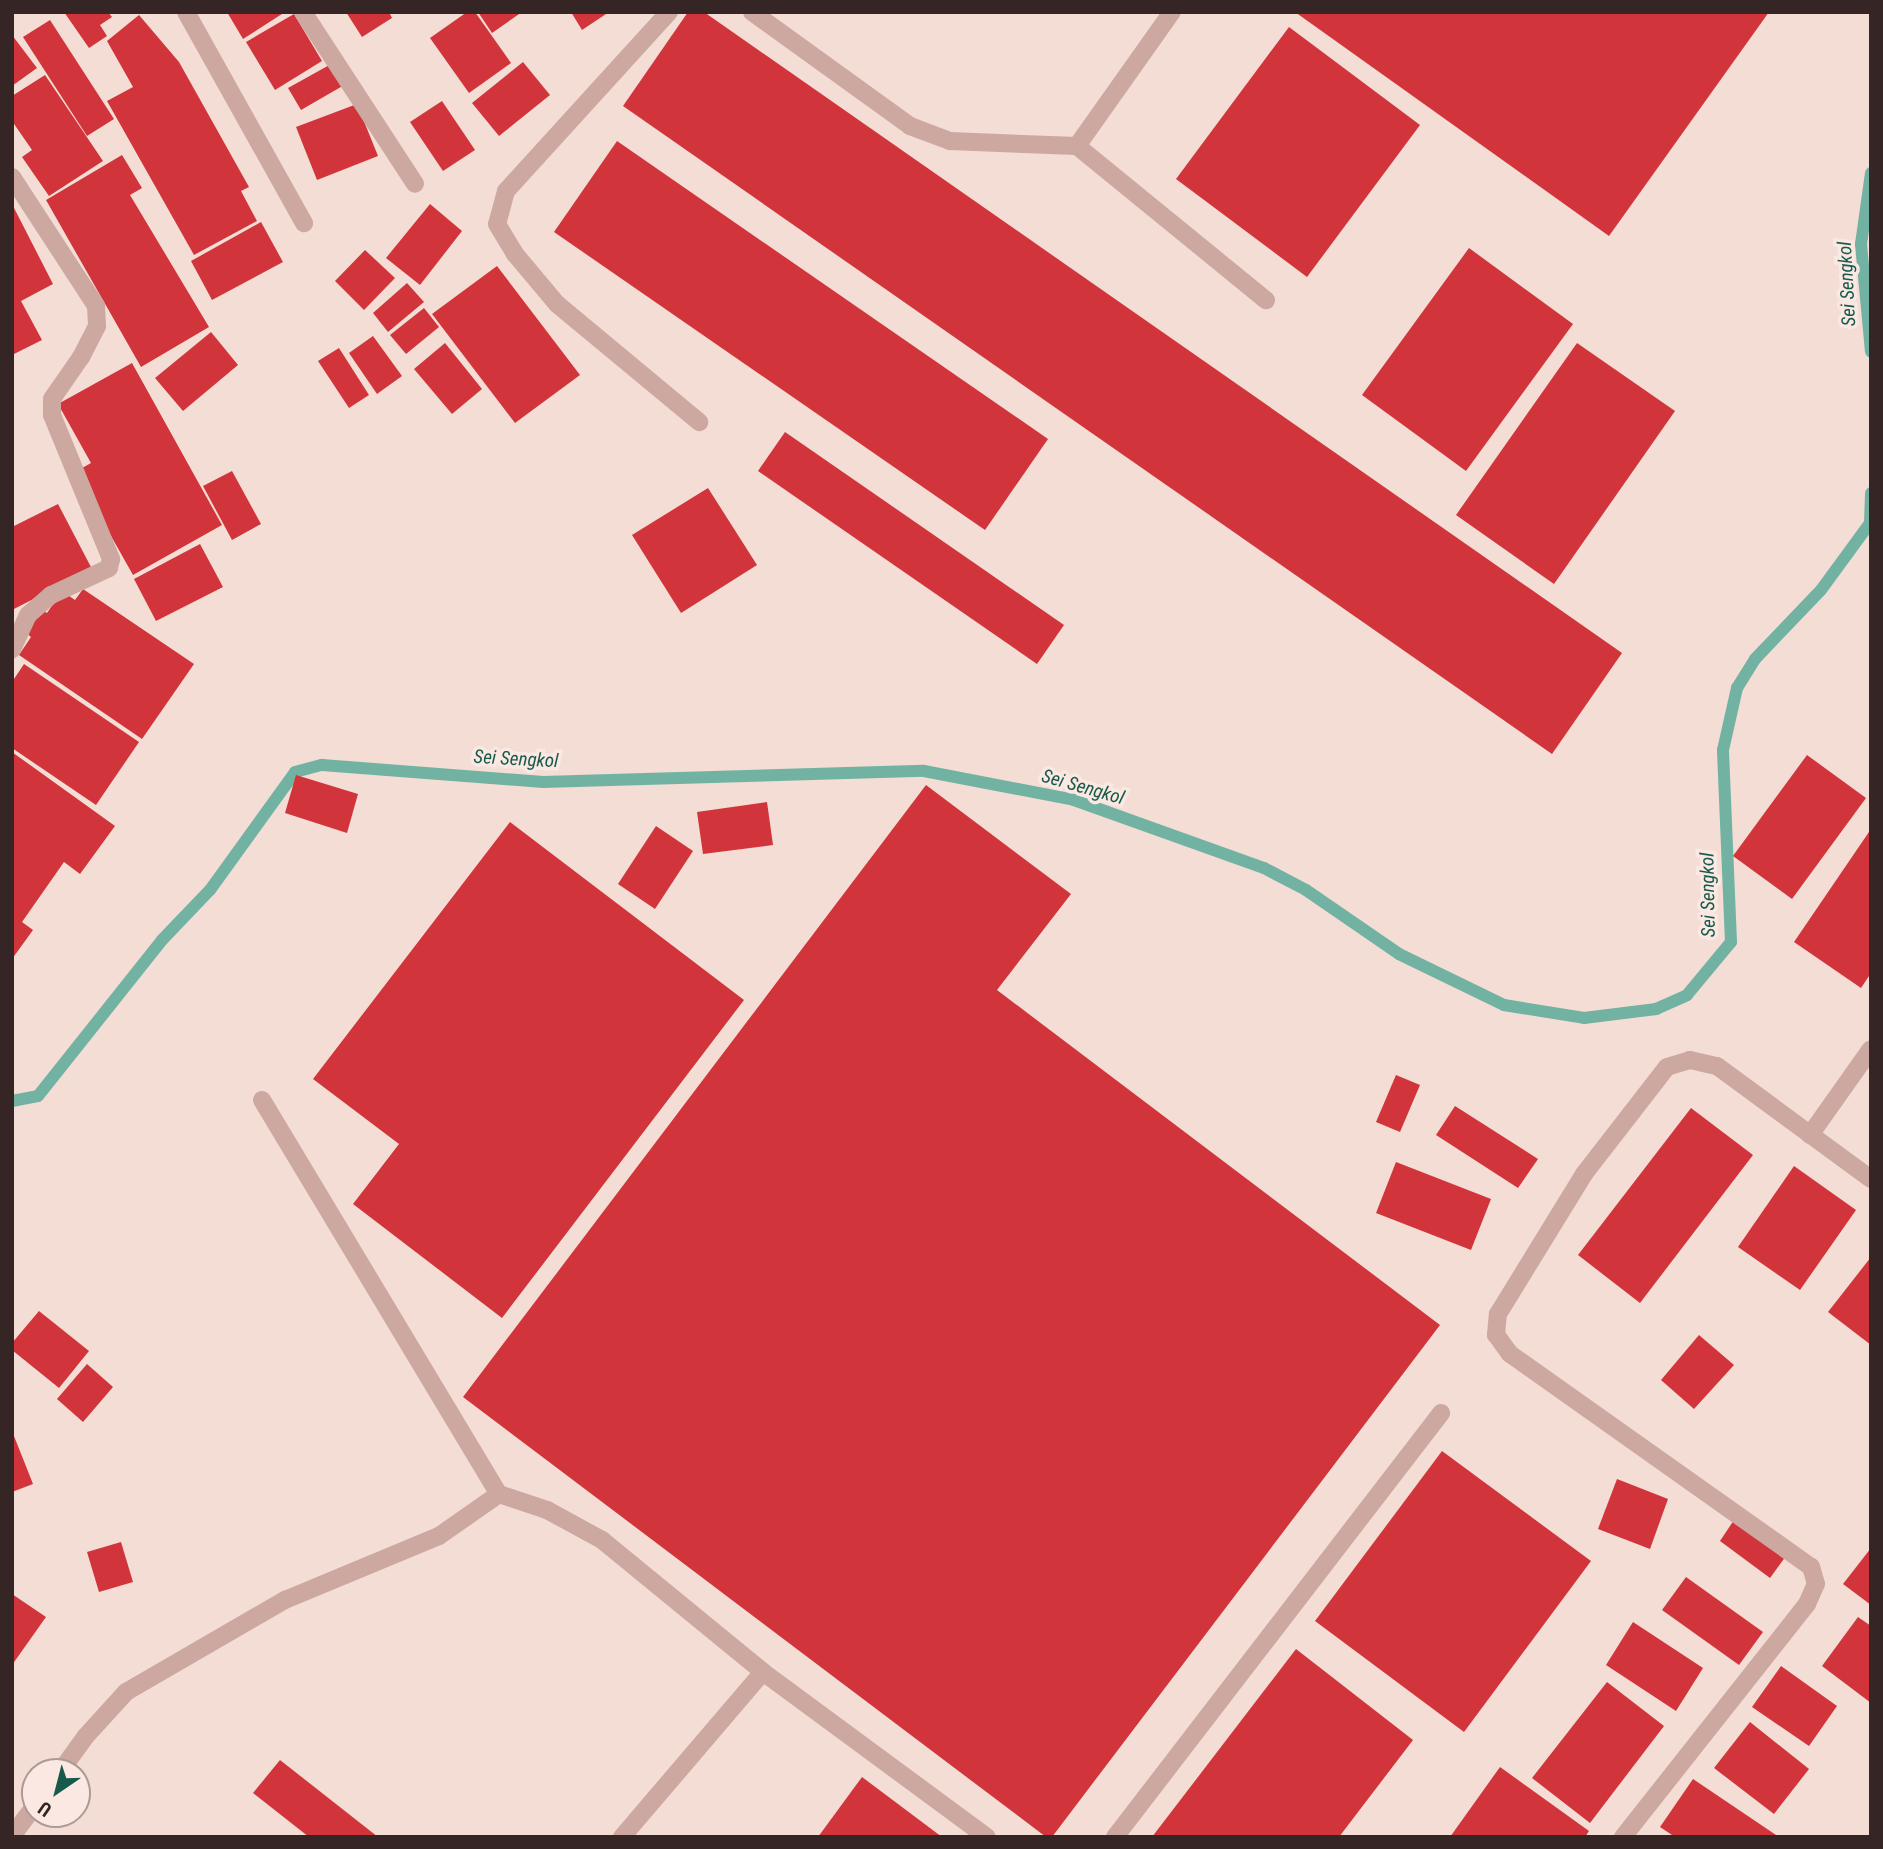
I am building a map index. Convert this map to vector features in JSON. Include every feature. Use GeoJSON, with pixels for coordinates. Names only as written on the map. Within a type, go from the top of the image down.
{"type":"FeatureCollection","features":[{"type":"Feature","properties":{"kind":"street"},"geometry":{"type":"LineString","coordinates":[[186,12],[304,223]]}},
{"type":"Feature","properties":{"kind":"street"},"geometry":{"type":"LineString","coordinates":[[303,12],[415,184]]}},
{"type":"Feature","properties":{"kind":"street"},"geometry":{"type":"LineString","coordinates":[[669,12],[506,191],[497,224],[515,254],[557,304],[699,422]]}},
{"type":"Feature","properties":{"kind":"street"},"geometry":{"type":"LineString","coordinates":[[752,12],[910,126],[950,141],[1077,146],[1266,300]]}},
{"type":"Feature","properties":{"kind":"street"},"geometry":{"type":"LineString","coordinates":[[1077,146],[1172,12]]}},
{"type":"Feature","properties":{"kind":"street"},"geometry":{"type":"LineString","coordinates":[[12,177],[96,306],[97,326],[81,357],[52,399],[52,415],[111,559],[109,568],[51,595],[28,615],[12,650]]}},
{"type":"Feature","properties":{"kind":"street"},"geometry":{"type":"LineString","coordinates":[[1810,1135],[1871,1049]]}},
{"type":"Feature","properties":{"kind":"street"},"geometry":{"type":"LineString","coordinates":[[1623,1837],[1807,1604],[1816,1584],[1811,1567],[1510,1354],[1496,1335],[1498,1314],[1584,1174],[1667,1067],[1690,1060],[1717,1066],[1871,1179]]}},
{"type":"Feature","properties":{"kind":"street"},"geometry":{"type":"LineString","coordinates":[[262,1100],[499,1494],[547,1510],[602,1540],[763,1672],[987,1837]]}},
{"type":"Feature","properties":{"kind":"street"},"geometry":{"type":"LineString","coordinates":[[1115,1837],[1441,1413]]}},
{"type":"Feature","properties":{"kind":"street"},"geometry":{"type":"LineString","coordinates":[[70,1758],[126,1692],[285,1600],[439,1536],[499,1494]]}},
{"type":"Feature","properties":{"kind":"street"},"geometry":{"type":"LineString","coordinates":[[622,1837],[763,1672]]}},
{"type":"Feature","properties":{"kind":"building"},"geometry":{"type":"Polygon","coordinates":[[[64,12],[108,12],[112,17],[100,25],[107,36],[89,48],[64,12]]]}},
{"type":"Feature","properties":{"kind":"building"},"geometry":{"type":"Polygon","coordinates":[[[227,12],[285,12],[243,39],[227,12]]]}},
{"type":"Feature","properties":{"kind":"building"},"geometry":{"type":"Polygon","coordinates":[[[346,12],[389,12],[392,18],[362,37],[346,12]]]}},
{"type":"Feature","properties":{"kind":"building"},"geometry":{"type":"Polygon","coordinates":[[[467,12],[475,12],[511,63],[469,93],[430,38],[467,12]]]}},
{"type":"Feature","properties":{"kind":"building"},"geometry":{"type":"Polygon","coordinates":[[[478,12],[522,12],[492,33],[478,12]]]}},
{"type":"Feature","properties":{"kind":"building"},"geometry":{"type":"Polygon","coordinates":[[[571,12],[609,12],[582,30],[571,12]]]}},
{"type":"Feature","properties":{"kind":"building"},"geometry":{"type":"Polygon","coordinates":[[[688,12],[704,12],[1622,653],[1552,754],[623,106],[688,12]]]}},
{"type":"Feature","properties":{"kind":"building"},"geometry":{"type":"Polygon","coordinates":[[[1295,12],[1769,12],[1609,236],[1295,12]]]}},
{"type":"Feature","properties":{"kind":"building"},"geometry":{"type":"Polygon","coordinates":[[[294,14],[322,61],[275,90],[246,42],[294,14]]]}},
{"type":"Feature","properties":{"kind":"building"},"geometry":{"type":"Polygon","coordinates":[[[139,15],[179,62],[249,187],[241,191],[257,221],[194,255],[107,101],[133,87],[107,41],[139,15]]]}},
{"type":"Feature","properties":{"kind":"building"},"geometry":{"type":"Polygon","coordinates":[[[50,20],[114,119],[87,136],[23,37],[50,20]]]}},
{"type":"Feature","properties":{"kind":"building"},"geometry":{"type":"Polygon","coordinates":[[[1289,27],[1420,125],[1307,277],[1176,179],[1289,27]]]}},
{"type":"Feature","properties":{"kind":"building"},"geometry":{"type":"Polygon","coordinates":[[[12,35],[37,68],[12,86],[12,35]]]}},
{"type":"Feature","properties":{"kind":"building"},"geometry":{"type":"Polygon","coordinates":[[[523,62],[550,95],[499,136],[472,103],[523,62]]]}},
{"type":"Feature","properties":{"kind":"building"},"geometry":{"type":"Polygon","coordinates":[[[333,63],[346,84],[301,110],[288,88],[333,63]]]}},
{"type":"Feature","properties":{"kind":"building"},"geometry":{"type":"Polygon","coordinates":[[[45,75],[103,161],[49,196],[22,157],[32,150],[12,121],[12,96],[45,75]]]}},
{"type":"Feature","properties":{"kind":"building"},"geometry":{"type":"Polygon","coordinates":[[[442,101],[475,150],[443,171],[410,122],[442,101]]]}},
{"type":"Feature","properties":{"kind":"building"},"geometry":{"type":"Polygon","coordinates":[[[357,104],[378,156],[317,180],[296,127],[357,104]]]}},
{"type":"Feature","properties":{"kind":"building"},"geometry":{"type":"Polygon","coordinates":[[[617,141],[1048,439],[985,530],[554,232],[617,141]]]}},
{"type":"Feature","properties":{"kind":"building"},"geometry":{"type":"Polygon","coordinates":[[[122,155],[142,188],[130,195],[209,327],[141,367],[46,200],[122,155]]]}},
{"type":"Feature","properties":{"kind":"building"},"geometry":{"type":"Polygon","coordinates":[[[12,204],[53,284],[21,301],[42,340],[12,355],[12,204]]]}},
{"type":"Feature","properties":{"kind":"building"},"geometry":{"type":"Polygon","coordinates":[[[430,204],[462,231],[420,285],[386,258],[430,204]]]}},
{"type":"Feature","properties":{"kind":"building"},"geometry":{"type":"Polygon","coordinates":[[[261,222],[283,262],[212,300],[191,261],[261,222]]]}},
{"type":"Feature","properties":{"kind":"building"},"geometry":{"type":"Polygon","coordinates":[[[1469,248],[1573,324],[1466,471],[1362,395],[1469,248]]]}},
{"type":"Feature","properties":{"kind":"building"},"geometry":{"type":"Polygon","coordinates":[[[365,250],[395,278],[364,310],[335,281],[365,250]]]}},
{"type":"Feature","properties":{"kind":"building"},"geometry":{"type":"Polygon","coordinates":[[[497,266],[580,375],[515,423],[432,314],[497,266]]]}},
{"type":"Feature","properties":{"kind":"building"},"geometry":{"type":"Polygon","coordinates":[[[407,283],[424,302],[388,332],[373,313],[407,283]]]}},
{"type":"Feature","properties":{"kind":"building"},"geometry":{"type":"Polygon","coordinates":[[[424,308],[439,327],[406,354],[390,335],[424,308]]]}},
{"type":"Feature","properties":{"kind":"building"},"geometry":{"type":"Polygon","coordinates":[[[211,332],[238,365],[183,411],[155,378],[211,332]]]}},
{"type":"Feature","properties":{"kind":"building"},"geometry":{"type":"Polygon","coordinates":[[[373,336],[402,376],[377,394],[349,353],[373,336]]]}},
{"type":"Feature","properties":{"kind":"building"},"geometry":{"type":"Polygon","coordinates":[[[445,343],[482,389],[452,414],[414,369],[445,343]]]}},
{"type":"Feature","properties":{"kind":"building"},"geometry":{"type":"Polygon","coordinates":[[[1577,343],[1675,411],[1554,584],[1456,515],[1577,343]]]}},
{"type":"Feature","properties":{"kind":"building"},"geometry":{"type":"Polygon","coordinates":[[[339,348],[369,395],[349,408],[318,361],[339,348]]]}},
{"type":"Feature","properties":{"kind":"building"},"geometry":{"type":"Polygon","coordinates":[[[132,363],[222,525],[133,575],[75,472],[91,463],[58,404],[132,363]]]}},
{"type":"Feature","properties":{"kind":"building"},"geometry":{"type":"Polygon","coordinates":[[[785,432],[1064,625],[1037,664],[758,471],[785,432]]]}},
{"type":"Feature","properties":{"kind":"building"},"geometry":{"type":"Polygon","coordinates":[[[232,471],[261,524],[232,540],[203,486],[232,471]]]}},
{"type":"Feature","properties":{"kind":"building"},"geometry":{"type":"Polygon","coordinates":[[[708,488],[757,565],[681,613],[632,535],[708,488]]]}},
{"type":"Feature","properties":{"kind":"building"},"geometry":{"type":"Polygon","coordinates":[[[58,504],[92,569],[12,610],[12,527],[58,504]]]}},
{"type":"Feature","properties":{"kind":"building"},"geometry":{"type":"Polygon","coordinates":[[[200,544],[223,587],[156,621],[134,579],[200,544]]]}},
{"type":"Feature","properties":{"kind":"building"},"geometry":{"type":"Polygon","coordinates":[[[83,589],[194,664],[142,739],[19,655],[31,637],[24,631],[39,608],[47,613],[62,591],[75,600],[83,589]]]}},
{"type":"Feature","properties":{"kind":"building"},"geometry":{"type":"Polygon","coordinates":[[[24,664],[139,742],[96,805],[12,748],[12,682],[24,664]]]}},
{"type":"Feature","properties":{"kind":"building"},"geometry":{"type":"Polygon","coordinates":[[[12,752],[115,826],[80,874],[64,862],[22,922],[33,930],[12,959],[12,752]]]}},
{"type":"Feature","properties":{"kind":"building"},"geometry":{"type":"Polygon","coordinates":[[[1807,755],[1866,798],[1792,899],[1733,856],[1807,755]]]}},
{"type":"Feature","properties":{"kind":"building"},"geometry":{"type":"Polygon","coordinates":[[[296,775],[358,794],[347,833],[285,813],[296,775]]]}},
{"type":"Feature","properties":{"kind":"building"},"geometry":{"type":"Polygon","coordinates":[[[926,785],[1071,894],[997,990],[1440,1325],[1052,1837],[1046,1837],[463,1397],[926,785]]]}},
{"type":"Feature","properties":{"kind":"building"},"geometry":{"type":"Polygon","coordinates":[[[767,802],[773,845],[703,854],[697,812],[767,802]]]}},
{"type":"Feature","properties":{"kind":"building"},"geometry":{"type":"Polygon","coordinates":[[[510,822],[744,1000],[502,1318],[353,1204],[399,1144],[313,1079],[510,822]]]}},
{"type":"Feature","properties":{"kind":"building"},"geometry":{"type":"Polygon","coordinates":[[[656,826],[693,851],[655,909],[618,884],[656,826]]]}},
{"type":"Feature","properties":{"kind":"building"},"geometry":{"type":"Polygon","coordinates":[[[1871,829],[1871,973],[1861,988],[1794,942],[1871,829]]]}},
{"type":"Feature","properties":{"kind":"building"},"geometry":{"type":"Polygon","coordinates":[[[1396,1075],[1420,1085],[1400,1132],[1376,1122],[1396,1075]]]}},
{"type":"Feature","properties":{"kind":"building"},"geometry":{"type":"Polygon","coordinates":[[[1455,1106],[1538,1159],[1518,1188],[1436,1135],[1455,1106]]]}},
{"type":"Feature","properties":{"kind":"building"},"geometry":{"type":"Polygon","coordinates":[[[1691,1108],[1753,1155],[1640,1303],[1578,1255],[1691,1108]]]}},
{"type":"Feature","properties":{"kind":"building"},"geometry":{"type":"Polygon","coordinates":[[[1396,1162],[1491,1199],[1471,1250],[1376,1213],[1396,1162]]]}},
{"type":"Feature","properties":{"kind":"building"},"geometry":{"type":"Polygon","coordinates":[[[1794,1166],[1856,1210],[1800,1290],[1738,1247],[1794,1166]]]}},
{"type":"Feature","properties":{"kind":"building"},"geometry":{"type":"Polygon","coordinates":[[[1871,1257],[1871,1345],[1828,1312],[1871,1257]]]}},
{"type":"Feature","properties":{"kind":"building"},"geometry":{"type":"Polygon","coordinates":[[[39,1311],[89,1351],[59,1388],[12,1350],[12,1343],[39,1311]]]}},
{"type":"Feature","properties":{"kind":"building"},"geometry":{"type":"Polygon","coordinates":[[[1699,1335],[1734,1365],[1694,1409],[1661,1380],[1699,1335]]]}},
{"type":"Feature","properties":{"kind":"building"},"geometry":{"type":"Polygon","coordinates":[[[87,1364],[113,1387],[83,1422],[57,1399],[87,1364]]]}},
{"type":"Feature","properties":{"kind":"building"},"geometry":{"type":"Polygon","coordinates":[[[12,1431],[33,1484],[12,1492],[12,1431]]]}},
{"type":"Feature","properties":{"kind":"building"},"geometry":{"type":"Polygon","coordinates":[[[1442,1451],[1591,1561],[1464,1732],[1315,1621],[1442,1451]]]}},
{"type":"Feature","properties":{"kind":"building"},"geometry":{"type":"Polygon","coordinates":[[[1617,1479],[1668,1499],[1650,1549],[1598,1529],[1617,1479]]]}},
{"type":"Feature","properties":{"kind":"building"},"geometry":{"type":"Polygon","coordinates":[[[1734,1520],[1786,1556],[1770,1578],[1720,1541],[1734,1520]]]}},
{"type":"Feature","properties":{"kind":"building"},"geometry":{"type":"Polygon","coordinates":[[[121,1542],[133,1582],[99,1592],[87,1552],[121,1542]]]}},
{"type":"Feature","properties":{"kind":"building"},"geometry":{"type":"Polygon","coordinates":[[[1871,1548],[1871,1605],[1843,1584],[1871,1548]]]}},
{"type":"Feature","properties":{"kind":"building"},"geometry":{"type":"Polygon","coordinates":[[[1686,1577],[1763,1632],[1739,1665],[1662,1610],[1686,1577]]]}},
{"type":"Feature","properties":{"kind":"building"},"geometry":{"type":"Polygon","coordinates":[[[12,1594],[46,1617],[12,1665],[12,1594]]]}},
{"type":"Feature","properties":{"kind":"building"},"geometry":{"type":"Polygon","coordinates":[[[1858,1617],[1871,1626],[1871,1703],[1822,1666],[1858,1617]]]}},
{"type":"Feature","properties":{"kind":"building"},"geometry":{"type":"Polygon","coordinates":[[[1633,1622],[1703,1668],[1676,1711],[1606,1665],[1633,1622]]]}},
{"type":"Feature","properties":{"kind":"building"},"geometry":{"type":"Polygon","coordinates":[[[1296,1649],[1413,1740],[1339,1837],[1152,1837],[1296,1649]]]}},
{"type":"Feature","properties":{"kind":"building"},"geometry":{"type":"Polygon","coordinates":[[[1781,1666],[1837,1706],[1809,1746],[1752,1707],[1781,1666]]]}},
{"type":"Feature","properties":{"kind":"building"},"geometry":{"type":"Polygon","coordinates":[[[1607,1682],[1664,1726],[1590,1823],[1532,1778],[1607,1682]]]}},
{"type":"Feature","properties":{"kind":"building"},"geometry":{"type":"Polygon","coordinates":[[[1750,1722],[1809,1769],[1774,1814],[1714,1768],[1750,1722]]]}},
{"type":"Feature","properties":{"kind":"building"},"geometry":{"type":"Polygon","coordinates":[[[280,1760],[378,1837],[309,1837],[253,1793],[280,1760]]]}},
{"type":"Feature","properties":{"kind":"building"},"geometry":{"type":"Polygon","coordinates":[[[1500,1767],[1589,1831],[1585,1837],[1450,1837],[1500,1767]]]}},
{"type":"Feature","properties":{"kind":"building"},"geometry":{"type":"Polygon","coordinates":[[[862,1777],[942,1837],[818,1837],[862,1777]]]}},
{"type":"Feature","properties":{"kind":"building"},"geometry":{"type":"Polygon","coordinates":[[[1693,1779],[1779,1837],[1675,1837],[1660,1827],[1693,1779]]]}},
{"type":"Feature","properties":{"kind":"waterway","name":"Sei Sengkol"},"geometry":{"type":"LineString","coordinates":[[1871,173],[1861,244],[1871,352]]}},
{"type":"Feature","properties":{"kind":"waterway","name":"Sei Sengkol"},"geometry":{"type":"LineString","coordinates":[[12,1101],[38,1096],[162,940],[210,890],[295,772],[322,765],[543,782],[924,771],[1074,800],[1264,868],[1306,890],[1399,954],[1504,1005],[1584,1018],[1656,1009],[1687,995],[1731,942],[1723,750],[1737,688],[1755,659],[1821,590],[1870,523],[1871,493]]}}]}
